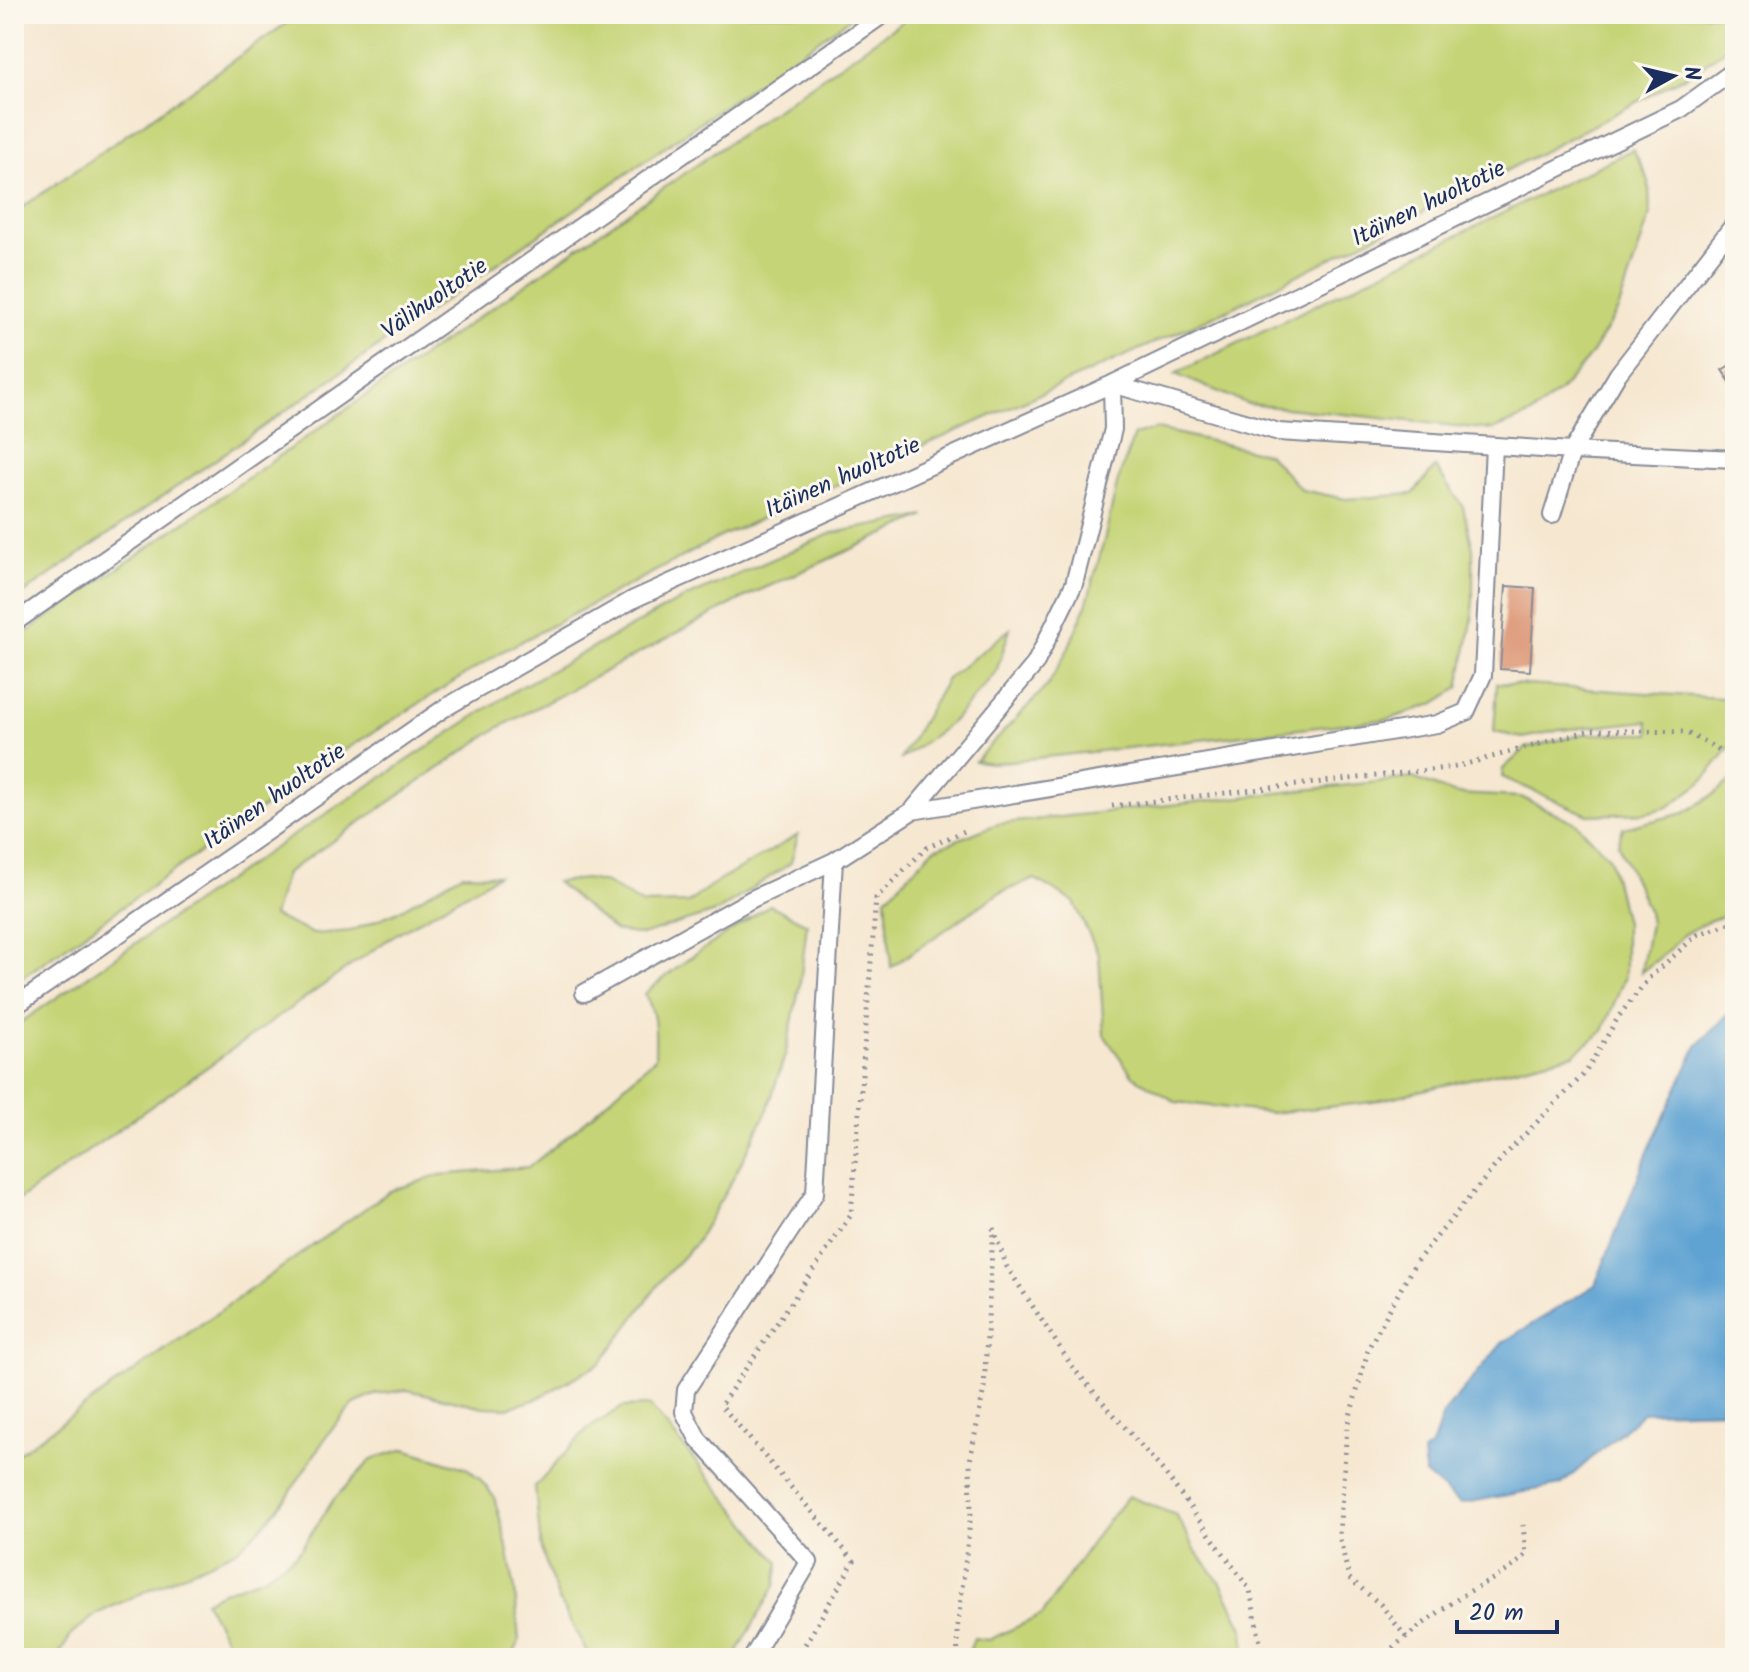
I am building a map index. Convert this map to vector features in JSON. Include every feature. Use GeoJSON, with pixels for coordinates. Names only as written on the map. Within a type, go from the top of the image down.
{"type":"FeatureCollection","features":[{"type":"Feature","properties":{"kind":"lane","name":"Välihuoltotie"},"geometry":{"type":"LineString","coordinates":[[14,623],[884,14]]}},
{"type":"Feature","properties":{"kind":"lane","name":"Itäinen huoltotie"},"geometry":{"type":"LineString","coordinates":[[14,1007],[443,709],[634,599],[1112,384],[1681,109],[1735,70]]}},
{"type":"Feature","properties":{"kind":"lane"},"geometry":{"type":"LineString","coordinates":[[1552,515],[1572,451],[1618,374],[1735,223]]}},
{"type":"Feature","properties":{"kind":"lane"},"geometry":{"type":"LineString","coordinates":[[584,993],[752,899],[834,861],[912,811],[1035,664],[1074,584],[1113,429],[1112,384],[1279,432],[1735,459]]}},
{"type":"Feature","properties":{"kind":"lane"},"geometry":{"type":"LineString","coordinates":[[912,811],[1437,724],[1466,712],[1483,675],[1494,446]]}},
{"type":"Feature","properties":{"kind":"lane"},"geometry":{"type":"LineString","coordinates":[[752,1658],[809,1562],[698,1439],[684,1412],[686,1390],[815,1193],[834,861]]}},
{"type":"Feature","properties":{"kind":"path"},"geometry":{"type":"LineString","coordinates":[[1099,808],[1455,767],[1591,730],[1685,732],[1735,758]]}},
{"type":"Feature","properties":{"kind":"path"},"geometry":{"type":"LineString","coordinates":[[797,1658],[854,1561],[721,1405],[851,1215],[876,898],[926,848],[977,826]]}},
{"type":"Feature","properties":{"kind":"path"},"geometry":{"type":"LineString","coordinates":[[1406,1637],[1381,1605],[1349,1578],[1339,1535],[1347,1427],[1369,1347],[1415,1263],[1501,1159],[1585,1073],[1619,1016],[1649,978],[1697,935],[1735,921]]}},
{"type":"Feature","properties":{"kind":"path"},"geometry":{"type":"LineString","coordinates":[[958,1658],[957,1631],[971,1513],[970,1461],[984,1388],[993,1228],[1007,1267],[1073,1368],[1165,1473],[1250,1590],[1263,1658]]}},
{"type":"Feature","properties":{"kind":"path"},"geometry":{"type":"LineString","coordinates":[[1380,1658],[1467,1593],[1510,1570],[1526,1555],[1523,1525]]}},
{"type":"Feature","properties":{"kind":"green space"},"geometry":{"type":"Polygon","coordinates":[[[300,14],[856,14],[14,600],[14,213],[300,14]]]}},
{"type":"Feature","properties":{"kind":"green space"},"geometry":{"type":"Polygon","coordinates":[[[913,14],[1735,14],[1735,41],[1696,71],[1232,308],[722,536],[503,651],[345,750],[14,983],[14,641],[913,14]]]}},
{"type":"Feature","properties":{"kind":"green space"},"geometry":{"type":"Polygon","coordinates":[[[1633,149],[1649,181],[1650,215],[1618,310],[1590,356],[1561,390],[1532,414],[1493,430],[1248,404],[1175,374],[1633,149]]]}},
{"type":"Feature","properties":{"kind":"green space"},"geometry":{"type":"Polygon","coordinates":[[[1157,429],[1268,454],[1302,490],[1346,499],[1413,494],[1435,467],[1463,507],[1473,549],[1473,616],[1459,688],[1433,704],[1390,719],[992,763],[975,761],[1048,685],[1067,651],[1086,606],[1117,484],[1134,435],[1157,429]]]}},
{"type":"Feature","properties":{"kind":"green space"},"geometry":{"type":"Polygon","coordinates":[[[925,516],[747,596],[498,728],[286,873],[273,916],[313,934],[351,931],[396,912],[462,874],[498,875],[393,936],[14,1203],[14,1027],[268,852],[515,690],[678,601],[832,533],[925,516]]]}},
{"type":"Feature","properties":{"kind":"green space"},"geometry":{"type":"Polygon","coordinates":[[[1010,629],[996,672],[952,722],[900,760],[947,679],[1010,629]]]}},
{"type":"Feature","properties":{"kind":"green space"},"geometry":{"type":"Polygon","coordinates":[[[1497,683],[1735,699],[1735,747],[1729,748],[1702,782],[1668,807],[1645,813],[1588,815],[1502,777],[1503,769],[1526,748],[1583,734],[1650,734],[1648,721],[1560,730],[1523,738],[1494,732],[1497,683]]]}},
{"type":"Feature","properties":{"kind":"green space"},"geometry":{"type":"Polygon","coordinates":[[[1735,777],[1735,913],[1711,920],[1684,934],[1641,972],[1650,923],[1647,908],[1618,844],[1623,828],[1684,813],[1735,777]]]}},
{"type":"Feature","properties":{"kind":"green space"},"geometry":{"type":"Polygon","coordinates":[[[1413,778],[1456,794],[1521,797],[1576,823],[1610,858],[1625,923],[1625,976],[1603,1031],[1574,1054],[1373,1102],[1271,1113],[1176,1102],[1133,1076],[1104,1035],[1099,956],[1074,902],[1035,879],[999,893],[891,967],[886,898],[934,849],[997,824],[1413,778]]]}},
{"type":"Feature","properties":{"kind":"green space"},"geometry":{"type":"Polygon","coordinates":[[[798,835],[791,863],[718,911],[642,935],[615,931],[556,882],[586,879],[606,883],[642,904],[688,903],[710,886],[798,835]]]}},
{"type":"Feature","properties":{"kind":"green space"},"geometry":{"type":"Polygon","coordinates":[[[770,905],[807,924],[800,984],[786,1052],[767,1111],[733,1179],[695,1244],[665,1276],[601,1363],[534,1400],[507,1408],[484,1407],[407,1390],[377,1394],[354,1404],[330,1431],[287,1497],[237,1550],[98,1613],[72,1634],[57,1658],[14,1658],[14,1456],[390,1191],[440,1175],[529,1167],[655,1058],[654,1017],[644,994],[687,960],[770,905]]]}},
{"type":"Feature","properties":{"kind":"green space"},"geometry":{"type":"Polygon","coordinates":[[[650,1406],[779,1562],[775,1586],[734,1658],[590,1658],[558,1598],[541,1549],[535,1487],[587,1429],[623,1407],[650,1406]]]}},
{"type":"Feature","properties":{"kind":"green space"},"geometry":{"type":"Polygon","coordinates":[[[405,1449],[468,1469],[494,1497],[515,1590],[519,1642],[512,1658],[236,1658],[205,1601],[263,1577],[297,1554],[334,1499],[372,1459],[405,1449]]]}},
{"type":"Feature","properties":{"kind":"green space"},"geometry":{"type":"Polygon","coordinates":[[[1128,1496],[1176,1515],[1196,1551],[1222,1585],[1244,1630],[1246,1658],[970,1658],[974,1638],[989,1640],[1042,1615],[1098,1533],[1128,1496]]]}},
{"type":"Feature","properties":{"kind":"water"},"geometry":{"type":"Polygon","coordinates":[[[1735,1007],[1735,1410],[1644,1412],[1561,1485],[1460,1504],[1425,1474],[1423,1452],[1432,1446],[1443,1414],[1503,1342],[1595,1285],[1649,1149],[1697,1046],[1735,1007]]]}},
{"type":"Feature","properties":{"kind":"building"},"geometry":{"type":"Polygon","coordinates":[[[1735,362],[1735,389],[1722,370],[1735,362]]]}},
{"type":"Feature","properties":{"kind":"building"},"geometry":{"type":"Polygon","coordinates":[[[1506,586],[1535,588],[1530,671],[1500,669],[1506,586]]]}}]}
